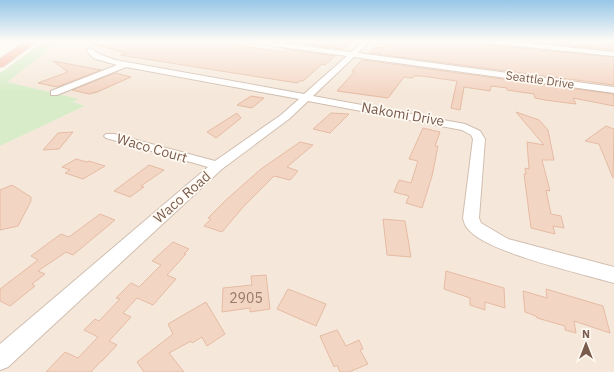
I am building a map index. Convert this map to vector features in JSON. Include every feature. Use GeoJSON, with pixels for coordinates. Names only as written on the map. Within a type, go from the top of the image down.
{"type":"FeatureCollection","features":[{"type":"Feature","properties":{"kind":"street","name":"Nakomi Drive"},"geometry":{"type":"LineString","coordinates":[[102,58],[126,64],[457,124],[470,129],[476,133],[479,139],[471,218],[474,226],[484,234],[503,244],[614,275]]}},
{"type":"Feature","properties":{"kind":"street","name":"Waco Road"},"geometry":{"type":"LineString","coordinates":[[0,358],[217,166],[281,120],[349,58]]}},
{"type":"Feature","properties":{"kind":"street","name":"Seattle Drive"},"geometry":{"type":"LineString","coordinates":[[378,58],[614,90]]}},
{"type":"Feature","properties":{"kind":"street"},"geometry":{"type":"LineString","coordinates":[[54,93],[126,64]]}},
{"type":"Feature","properties":{"kind":"street","name":"Waco Court"},"geometry":{"type":"LineString","coordinates":[[110,136],[217,166]]}},
{"type":"Feature","properties":{"kind":"shaded area"},"geometry":{"type":"Polygon","coordinates":[[[37,58],[614,58],[614,372],[0,372],[0,146],[85,106],[73,102],[78,99],[6,82],[37,58]]]}},
{"type":"Feature","properties":{"kind":"green space"},"geometry":{"type":"Polygon","coordinates":[[[21,58],[38,58],[7,82],[79,99],[73,102],[85,106],[0,146],[0,73],[21,58]]]}},
{"type":"Feature","properties":{"kind":"building"},"geometry":{"type":"Polygon","coordinates":[[[141,58],[332,58],[325,65],[322,64],[303,81],[297,83],[141,58]]]}},
{"type":"Feature","properties":{"kind":"building"},"geometry":{"type":"Polygon","coordinates":[[[410,58],[614,58],[614,85],[410,58]]]}},
{"type":"Feature","properties":{"kind":"building"},"geometry":{"type":"Polygon","coordinates":[[[362,60],[614,94],[614,106],[573,98],[576,104],[545,100],[535,98],[534,94],[491,86],[490,91],[464,87],[460,110],[451,108],[457,81],[421,76],[414,76],[413,78],[404,77],[388,98],[337,91],[355,71],[352,71],[362,60]]]}},
{"type":"Feature","properties":{"kind":"building"},"geometry":{"type":"Polygon","coordinates":[[[53,61],[101,70],[57,87],[38,83],[68,72],[53,61]]]}},
{"type":"Feature","properties":{"kind":"building"},"geometry":{"type":"Polygon","coordinates":[[[115,73],[131,77],[89,94],[72,90],[115,73]]]}},
{"type":"Feature","properties":{"kind":"building"},"geometry":{"type":"Polygon","coordinates":[[[251,96],[264,98],[252,108],[237,105],[251,96]]]}},
{"type":"Feature","properties":{"kind":"building"},"geometry":{"type":"Polygon","coordinates":[[[516,112],[539,120],[548,130],[554,160],[542,160],[550,191],[546,190],[551,214],[561,216],[564,228],[553,226],[555,234],[531,228],[524,174],[526,174],[525,168],[529,169],[527,142],[544,145],[516,112]]]}},
{"type":"Feature","properties":{"kind":"building"},"geometry":{"type":"Polygon","coordinates":[[[237,113],[241,118],[216,138],[207,132],[237,113]]]}},
{"type":"Feature","properties":{"kind":"building"},"geometry":{"type":"Polygon","coordinates":[[[331,113],[349,114],[330,133],[313,129],[331,113]]]}},
{"type":"Feature","properties":{"kind":"building"},"geometry":{"type":"Polygon","coordinates":[[[606,126],[614,129],[613,178],[599,144],[585,141],[606,126]]]}},
{"type":"Feature","properties":{"kind":"building"},"geometry":{"type":"Polygon","coordinates":[[[423,128],[440,132],[435,146],[438,146],[432,176],[422,208],[406,203],[409,196],[394,192],[399,180],[411,183],[418,161],[409,159],[423,128]]]}},
{"type":"Feature","properties":{"kind":"building"},"geometry":{"type":"Polygon","coordinates":[[[73,132],[59,149],[43,150],[58,133],[73,132]]]}},
{"type":"Feature","properties":{"kind":"building"},"geometry":{"type":"Polygon","coordinates":[[[300,142],[313,145],[287,167],[298,171],[290,180],[274,176],[244,206],[222,232],[204,226],[211,219],[208,218],[226,200],[261,169],[300,142]]]}},
{"type":"Feature","properties":{"kind":"building"},"geometry":{"type":"Polygon","coordinates":[[[76,159],[105,166],[83,179],[65,173],[70,170],[62,167],[76,159]]]}},
{"type":"Feature","properties":{"kind":"building"},"geometry":{"type":"Polygon","coordinates":[[[149,165],[164,170],[141,186],[144,187],[130,197],[114,191],[149,165]]]}},
{"type":"Feature","properties":{"kind":"building"},"geometry":{"type":"Polygon","coordinates":[[[12,185],[31,197],[31,201],[18,226],[0,230],[0,190],[12,185]]]}},
{"type":"Feature","properties":{"kind":"building"},"geometry":{"type":"Polygon","coordinates":[[[100,214],[115,220],[73,255],[66,252],[38,271],[45,274],[32,284],[35,286],[10,306],[0,301],[0,289],[38,260],[31,256],[61,234],[69,237],[100,214]]]}},
{"type":"Feature","properties":{"kind":"building"},"geometry":{"type":"Polygon","coordinates":[[[383,219],[405,221],[411,257],[387,255],[383,219]]]}},
{"type":"Feature","properties":{"kind":"building"},"geometry":{"type":"Polygon","coordinates":[[[173,242],[189,249],[167,275],[176,279],[153,305],[137,298],[123,313],[131,317],[109,341],[117,345],[102,361],[91,372],[46,372],[65,352],[78,358],[98,337],[84,330],[95,319],[99,321],[120,299],[116,298],[131,283],[139,287],[161,265],[152,261],[173,242]]]}},
{"type":"Feature","properties":{"kind":"building"},"geometry":{"type":"Polygon","coordinates":[[[446,271],[504,288],[505,308],[485,302],[485,310],[470,305],[470,298],[444,289],[446,271]]]}},
{"type":"Feature","properties":{"kind":"building"},"geometry":{"type":"Polygon","coordinates":[[[266,275],[270,309],[250,312],[250,308],[222,312],[223,288],[252,285],[251,276],[266,275]]]}},
{"type":"Feature","properties":{"kind":"building"},"geometry":{"type":"Polygon","coordinates":[[[288,289],[326,304],[316,326],[277,309],[288,289]]]}},
{"type":"Feature","properties":{"kind":"building"},"geometry":{"type":"Polygon","coordinates":[[[546,289],[603,306],[610,333],[574,321],[576,333],[565,330],[565,326],[537,318],[536,316],[525,312],[523,291],[547,298],[546,289]]]}},
{"type":"Feature","properties":{"kind":"building"},"geometry":{"type":"Polygon","coordinates":[[[206,302],[225,334],[207,346],[202,337],[169,353],[184,372],[144,372],[137,362],[173,334],[168,324],[206,302]]]}},
{"type":"Feature","properties":{"kind":"building"},"geometry":{"type":"Polygon","coordinates":[[[337,330],[346,346],[359,340],[363,349],[360,350],[368,364],[349,372],[340,372],[337,365],[334,367],[320,336],[337,330]]]}}]}
